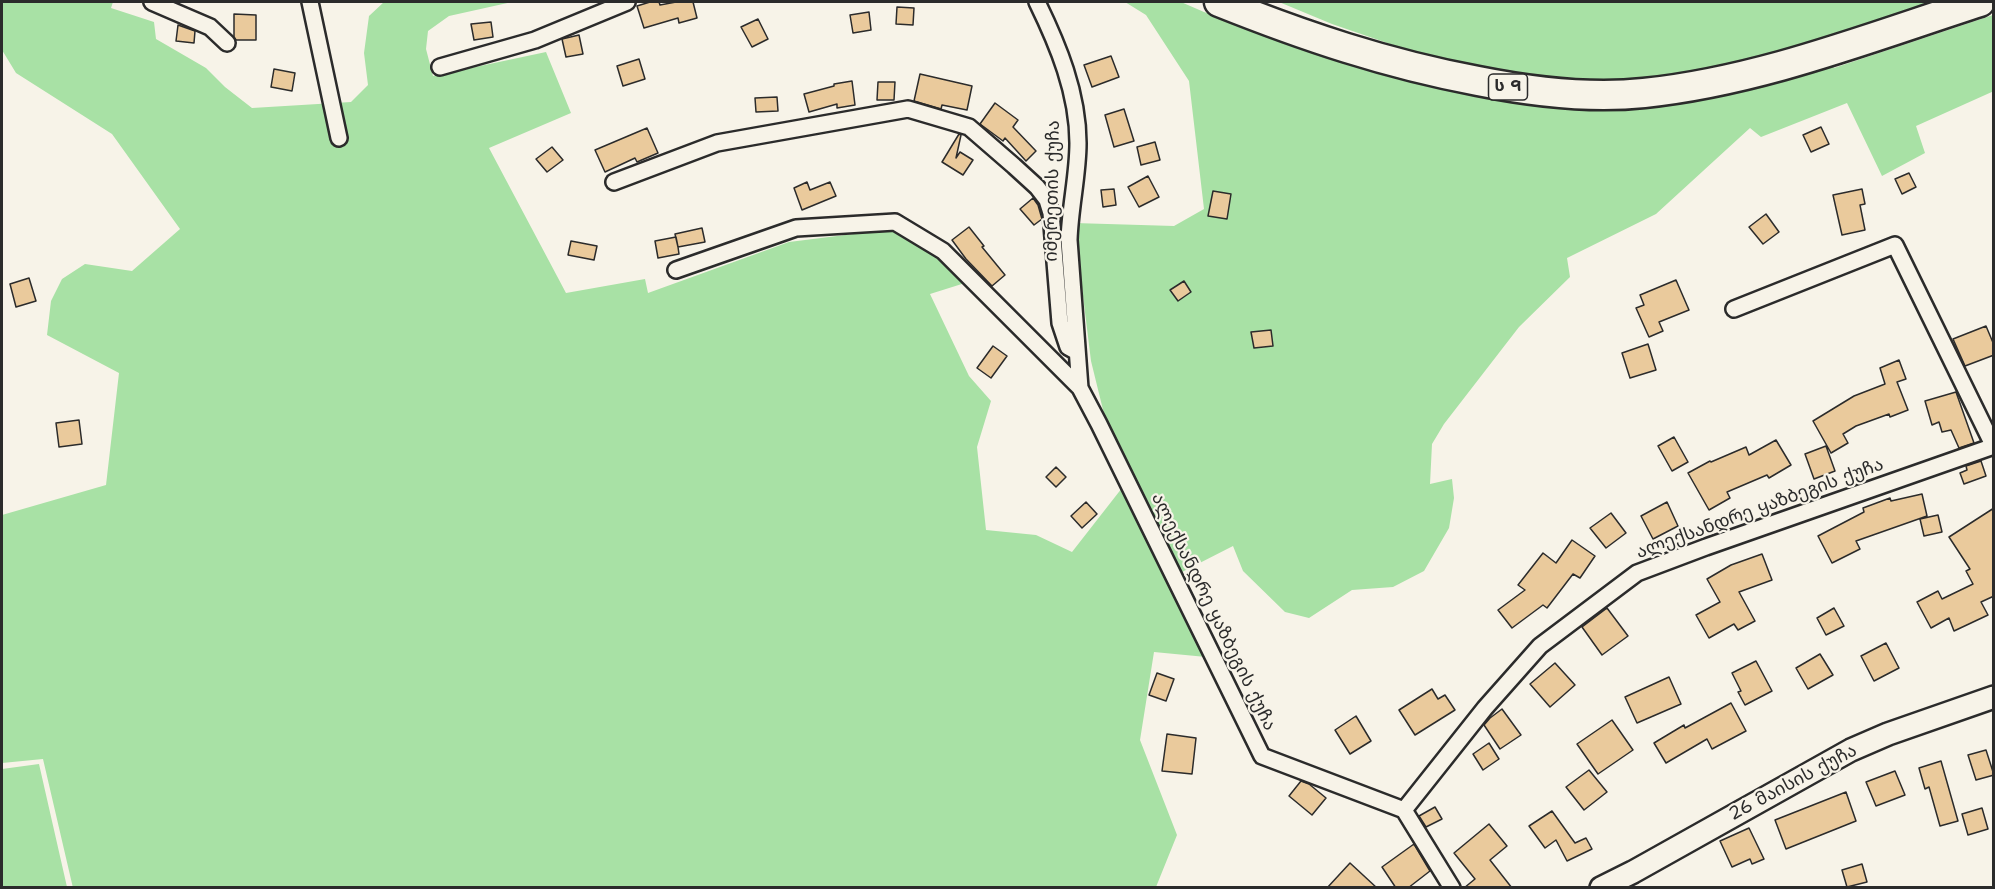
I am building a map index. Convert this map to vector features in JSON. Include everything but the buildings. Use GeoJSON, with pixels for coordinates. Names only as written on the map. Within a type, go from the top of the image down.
{"type":"FeatureCollection","features":[{"type":"Feature","properties":{"kind":"highway","name":"ს 9"},"geometry":{"type":"LineString","coordinates":[[1219,2],[1339,47],[1421,70],[1536,91],[1614,95],[1679,89],[1779,67],[1980,2]]}},
{"type":"Feature","properties":{"kind":"street"},"geometry":{"type":"LineString","coordinates":[[152,2],[210,27],[227,42]]}},
{"type":"Feature","properties":{"kind":"street"},"geometry":{"type":"LineString","coordinates":[[310,2],[339,138]]}},
{"type":"Feature","properties":{"kind":"street"},"geometry":{"type":"LineString","coordinates":[[440,68],[535,40],[627,2]]}},
{"type":"Feature","properties":{"kind":"street","name":"იმერეთის ქუჩა"},"geometry":{"type":"LineString","coordinates":[[1037,2],[1069,79],[1077,121],[1078,144],[1069,240],[1080,388]]}},
{"type":"Feature","properties":{"kind":"street"},"geometry":{"type":"LineString","coordinates":[[614,182],[717,143],[908,109],[969,127],[1022,173],[1047,200],[1051,213],[1054,270],[1061,331],[1068,348],[1077,352]]}},
{"type":"Feature","properties":{"kind":"street"},"geometry":{"type":"LineString","coordinates":[[676,270],[796,228],[895,222],[943,251],[1080,388]]}},
{"type":"Feature","properties":{"kind":"street"},"geometry":{"type":"LineString","coordinates":[[1734,309],[1895,245],[1993,446]]}},
{"type":"Feature","properties":{"kind":"street","name":"ალექსანდრე ყაზბეგის ქუჩა"},"geometry":{"type":"LineString","coordinates":[[1080,388],[1262,756],[1404,810],[1485,708],[1540,646],[1637,573],[1993,446]]}},
{"type":"Feature","properties":{"kind":"street","name":"26 მაისის ქუჩა"},"geometry":{"type":"LineString","coordinates":[[1601,888],[1851,750],[1887,734],[1994,697]]}},
{"type":"Feature","properties":{"kind":"street"},"geometry":{"type":"LineString","coordinates":[[1404,810],[1452,888]]}},
{"type":"Feature","properties":{"kind":"green space"},"geometry":{"type":"Polygon","coordinates":[[[2,2],[113,2],[111,8],[154,22],[156,39],[206,68],[225,87],[252,108],[351,102],[368,85],[364,53],[369,16],[384,2],[512,2],[449,16],[428,31],[426,49],[433,76],[546,52],[571,113],[489,148],[566,293],[645,279],[648,293],[789,242],[869,232],[898,232],[938,257],[965,283],[930,294],[969,376],[991,401],[977,447],[986,530],[1036,535],[1072,552],[1122,488],[1135,481],[1105,418],[1091,361],[1074,223],[1174,226],[1204,209],[1189,81],[1146,15],[1125,2],[1181,2],[1204,12],[1411,82],[1490,99],[1552,108],[1630,110],[1715,93],[1829,59],[1834,68],[1993,15],[1994,91],[1916,126],[1925,153],[1882,176],[1847,103],[1761,137],[1750,128],[1656,214],[1567,258],[1570,277],[1519,327],[1444,424],[1432,444],[1430,484],[1452,479],[1454,498],[1449,528],[1424,571],[1393,587],[1352,590],[1309,618],[1285,612],[1243,571],[1233,546],[1182,572],[1167,573],[1206,657],[1154,652],[1140,740],[1177,835],[1156,887],[73,888],[43,759],[2,763],[2,515],[106,485],[119,373],[47,335],[51,301],[62,279],[85,264],[132,271],[180,229],[112,134],[16,73],[2,50],[2,2]]]}},
{"type":"Feature","properties":{"kind":"green space"},"geometry":{"type":"Polygon","coordinates":[[[1279,2],[1935,2],[1852,30],[1794,46],[1757,60],[1653,78],[1580,81],[1460,68],[1332,24],[1279,2]]]}},
{"type":"Feature","properties":{"kind":"green space"},"geometry":{"type":"Polygon","coordinates":[[[39,764],[67,887],[2,887],[2,769],[39,764]]]}}]}
